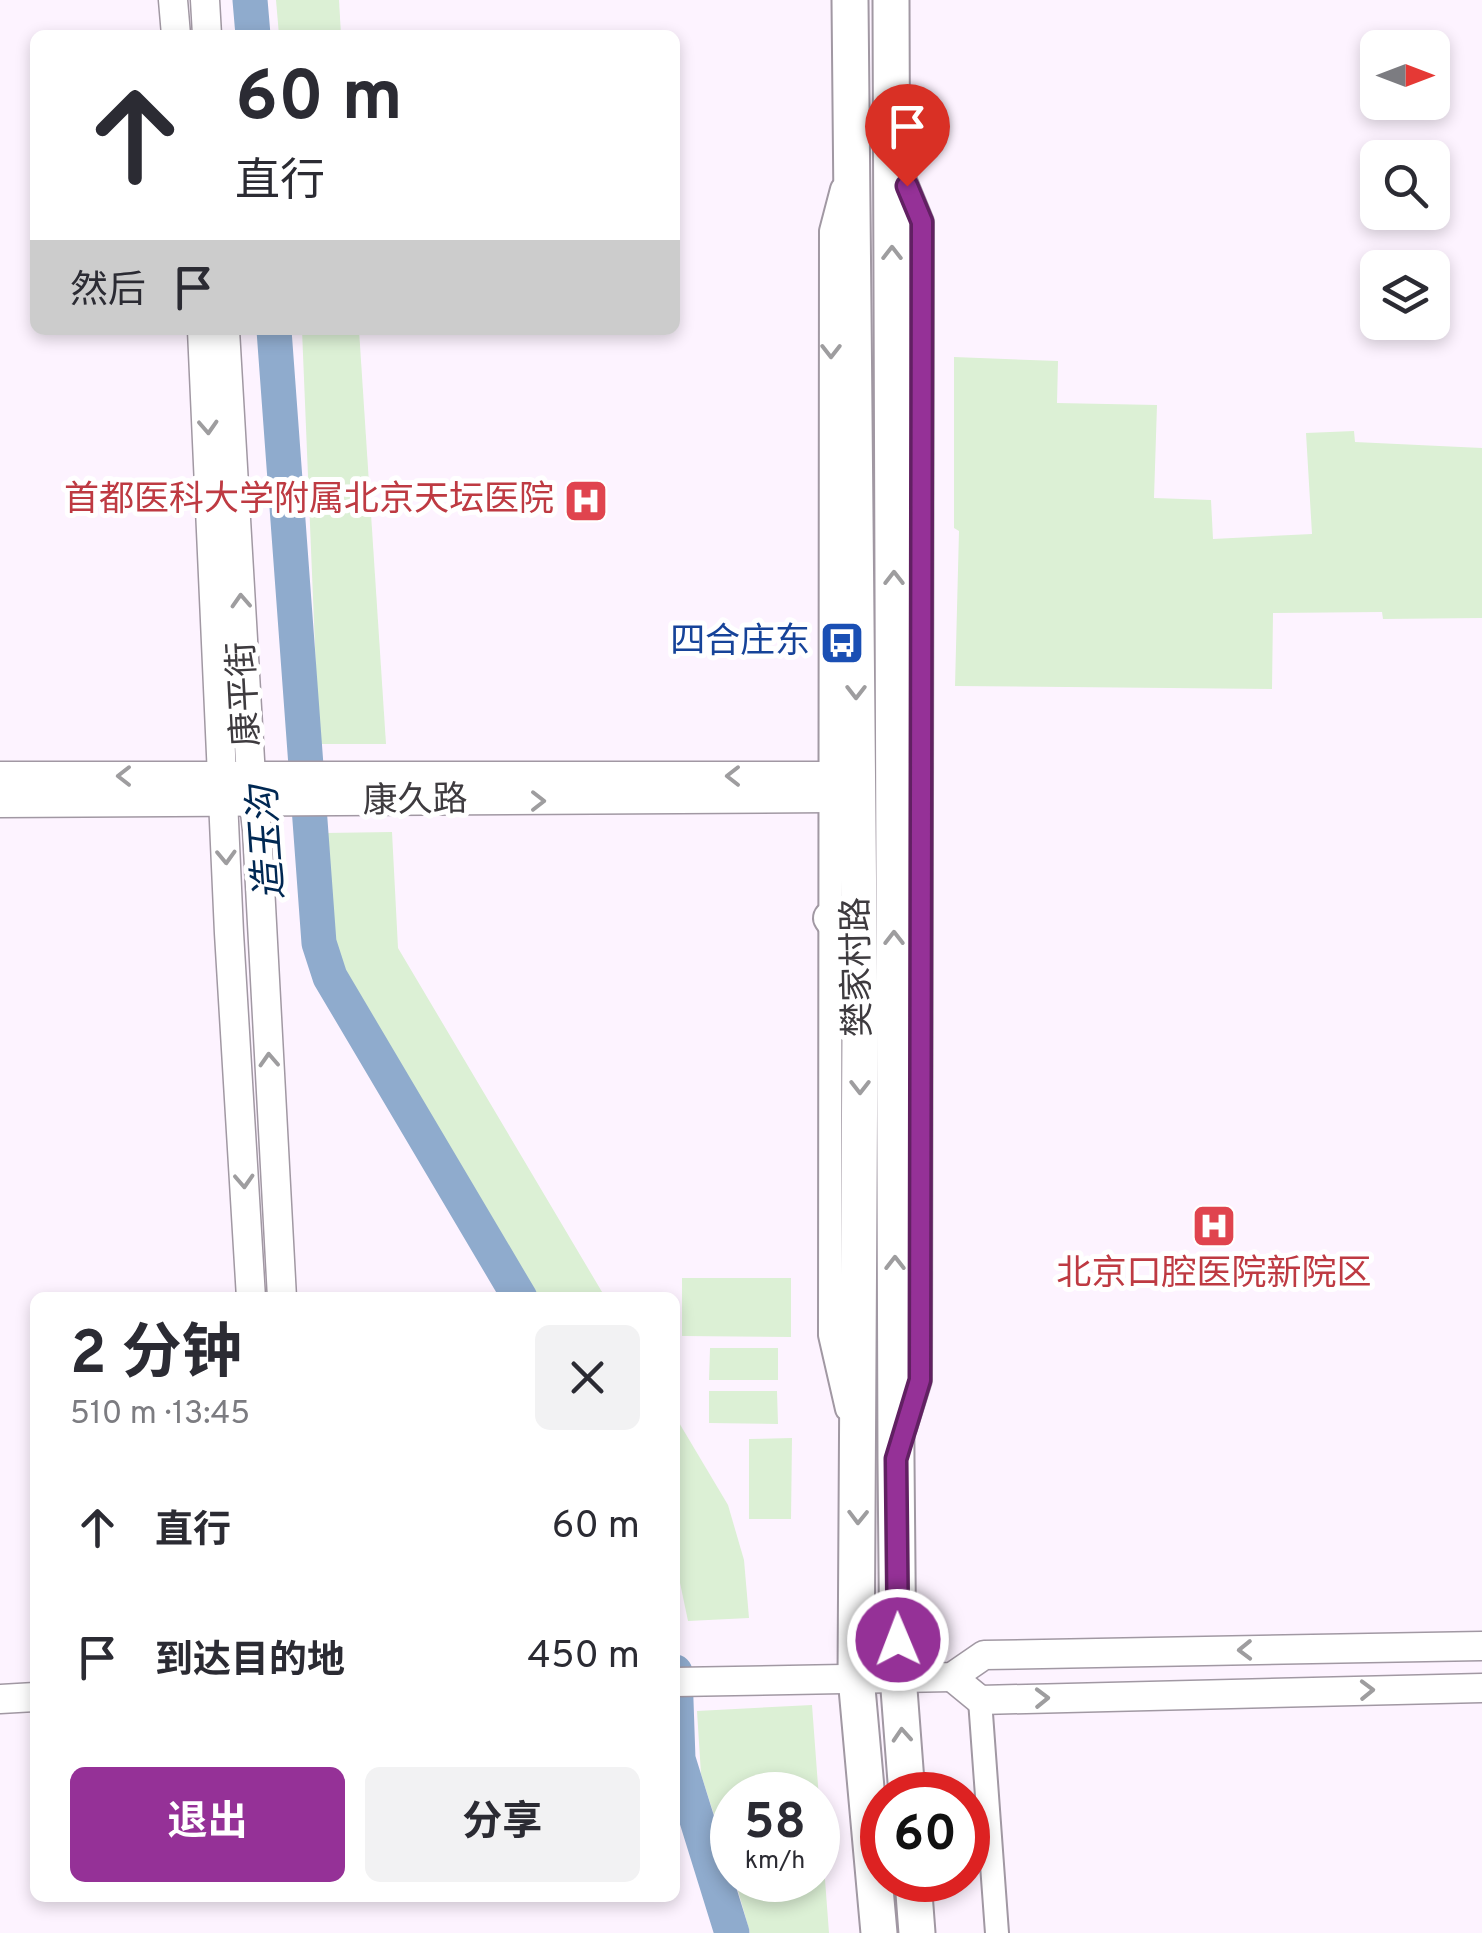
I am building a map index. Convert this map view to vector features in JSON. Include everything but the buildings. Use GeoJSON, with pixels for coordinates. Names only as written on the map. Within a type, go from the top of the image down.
{"type":"FeatureCollection","features":[{"type":"Feature","properties":{"kind":"main road","name":"樊家村路"},"geometry":{"type":"LineString","coordinates":[[850,0],[859,958],[856,1677],[879,1933]]}},
{"type":"Feature","properties":{"kind":"main road","name":"樊家村路"},"geometry":{"type":"LineString","coordinates":[[892,0],[896,1459],[898,1676],[905,1772]]}},
{"type":"Feature","properties":{"kind":"main road"},"geometry":{"type":"LineString","coordinates":[[830,918],[859,958]]}},
{"type":"Feature","properties":{"kind":"main road"},"geometry":{"type":"LineString","coordinates":[[915,1902],[917,1933]]}},
{"type":"Feature","properties":{"kind":"street"},"geometry":{"type":"LineString","coordinates":[[173,0],[176,30]]}},
{"type":"Feature","properties":{"kind":"street"},"geometry":{"type":"LineString","coordinates":[[204,0],[207,30]]}},
{"type":"Feature","properties":{"kind":"street"},"geometry":{"type":"LineString","coordinates":[[852,152],[831,232],[830,1336],[858,1461]]}},
{"type":"Feature","properties":{"kind":"street","name":"康平街"},"geometry":{"type":"LineString","coordinates":[[202,335],[281,1292]]}},
{"type":"Feature","properties":{"kind":"street","name":"康平街"},"geometry":{"type":"LineString","coordinates":[[225,335],[251,1292]]}},
{"type":"Feature","properties":{"kind":"street","name":"康久路"},"geometry":{"type":"LineString","coordinates":[[0,776],[238,790]]}},
{"type":"Feature","properties":{"kind":"street","name":"康久路"},"geometry":{"type":"LineString","coordinates":[[0,803],[238,790],[830,787]]}},
{"type":"Feature","properties":{"kind":"street"},"geometry":{"type":"LineString","coordinates":[[686,1682],[952,1677],[984,1655],[1482,1646]]}},
{"type":"Feature","properties":{"kind":"street"},"geometry":{"type":"LineString","coordinates":[[952,1677],[980,1700],[1482,1688]]}},
{"type":"Feature","properties":{"kind":"street"},"geometry":{"type":"LineString","coordinates":[[0,1698],[30,1696]]}},
{"type":"Feature","properties":{"kind":"street"},"geometry":{"type":"LineString","coordinates":[[980,1700],[996,1933]]}},
{"type":"Feature","properties":{"kind":"green space"},"geometry":{"type":"Polygon","coordinates":[[[276,0],[339,0],[341,30],[279,30],[276,0]]]}},
{"type":"Feature","properties":{"kind":"green space"},"geometry":{"type":"Polygon","coordinates":[[[302,335],[359,335],[386,744],[319,744],[302,335]]]}},
{"type":"Feature","properties":{"kind":"green space"},"geometry":{"type":"Polygon","coordinates":[[[954,357],[1058,361],[1057,403],[1157,405],[1154,498],[1211,500],[1213,539],[1312,534],[1306,433],[1354,431],[1355,442],[1482,448],[1482,618],[1383,619],[1382,612],[1273,613],[1272,689],[955,686],[959,531],[954,528],[954,357]]]}},
{"type":"Feature","properties":{"kind":"green space"},"geometry":{"type":"Polygon","coordinates":[[[392,832],[398,948],[602,1292],[530,1292],[340,972],[333,945],[324,833],[392,832]]]}},
{"type":"Feature","properties":{"kind":"green space"},"geometry":{"type":"Polygon","coordinates":[[[682,1278],[791,1278],[791,1337],[682,1336],[682,1278]]]}},
{"type":"Feature","properties":{"kind":"green space"},"geometry":{"type":"Polygon","coordinates":[[[710,1348],[778,1348],[778,1380],[709,1380],[710,1348]]]}},
{"type":"Feature","properties":{"kind":"green space"},"geometry":{"type":"Polygon","coordinates":[[[709,1391],[777,1391],[778,1424],[709,1423],[709,1391]]]}},
{"type":"Feature","properties":{"kind":"green space"},"geometry":{"type":"Polygon","coordinates":[[[680,1424],[728,1505],[744,1560],[749,1618],[688,1621],[680,1583],[680,1424]]]}},
{"type":"Feature","properties":{"kind":"green space"},"geometry":{"type":"Polygon","coordinates":[[[792,1438],[791,1519],[749,1519],[749,1439],[792,1438]]]}},
{"type":"Feature","properties":{"kind":"green space"},"geometry":{"type":"Polygon","coordinates":[[[812,1705],[817,1772],[710,1772],[710,1802],[701,1774],[697,1711],[812,1705]]]}},
{"type":"Feature","properties":{"kind":"green space"},"geometry":{"type":"Polygon","coordinates":[[[741,1902],[827,1902],[829,1933],[750,1933],[741,1902]]]}},
{"type":"Feature","properties":{"kind":"waterway","name":"造玉沟"},"geometry":{"type":"LineString","coordinates":[[250,0],[253,30]]}},
{"type":"Feature","properties":{"kind":"waterway","name":"造玉沟"},"geometry":{"type":"LineString","coordinates":[[274,335],[319,943],[330,977],[516,1292]]}},
{"type":"Feature","properties":{"kind":"waterway","name":"造玉沟"},"geometry":{"type":"LineString","coordinates":[[680,1765],[732,1933]]}},
{"type":"Feature","properties":{"kind":"place","name":"首都医科大学附属北京天坛医院"},"geometry":{"type":"Point","coordinates":[586,501]}},
{"type":"Feature","properties":{"kind":"place","name":"四合庄东"},"geometry":{"type":"Point","coordinates":[842,643]}},
{"type":"Feature","properties":{"kind":"place","name":"北京口腔医院新院区"},"geometry":{"type":"Point","coordinates":[1214,1226]}},
{"type":"Feature","properties":{"kind":"route"},"geometry":{"type":"LineString","coordinates":[[898,1640],[896,1459],[920,1380],[922,222],[907,186]]}}]}
